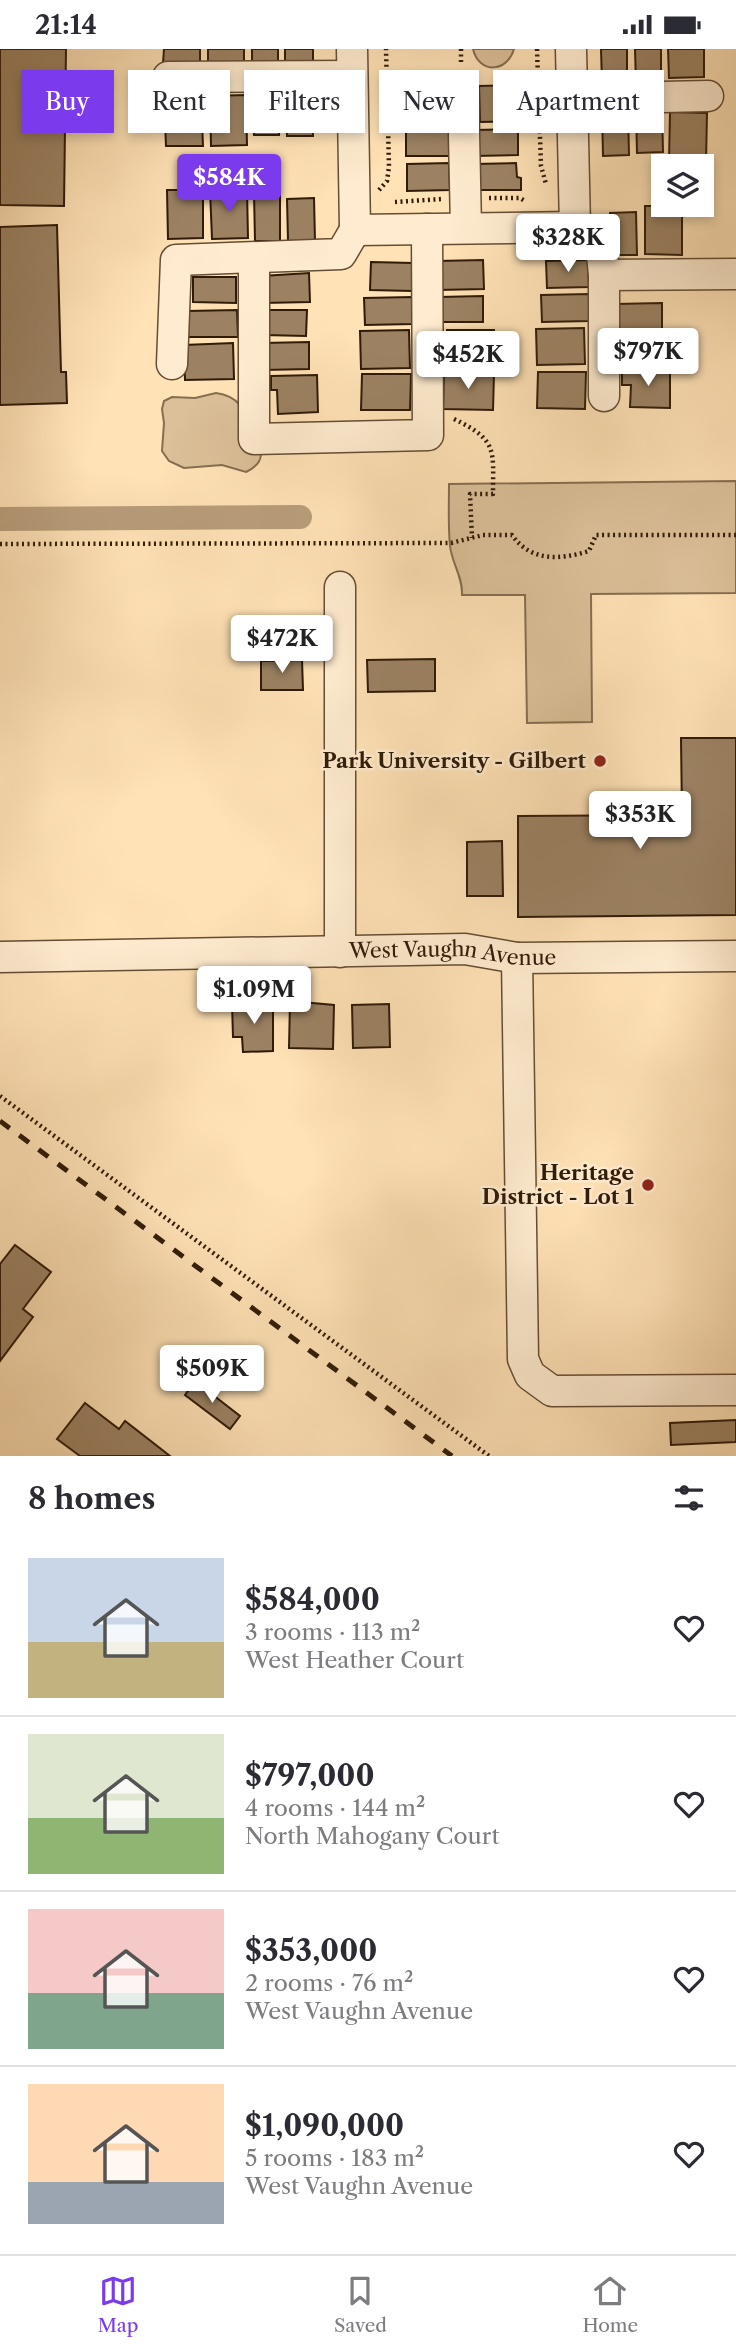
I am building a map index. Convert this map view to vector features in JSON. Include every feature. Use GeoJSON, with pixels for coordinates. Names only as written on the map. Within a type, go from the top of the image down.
{"type":"FeatureCollection","features":[{"type":"Feature","properties":{"kind":"street"},"geometry":{"type":"LineString","coordinates":[[571,49],[571,70]]}},
{"type":"Feature","properties":{"kind":"street"},"geometry":{"type":"LineString","coordinates":[[172,364],[177,260],[341,254],[355,230],[352,62],[230,72]]}},
{"type":"Feature","properties":{"kind":"street"},"geometry":{"type":"LineString","coordinates":[[664,97],[708,96]]}},
{"type":"Feature","properties":{"kind":"street"},"geometry":{"type":"LineString","coordinates":[[461,133],[466,228]]}},
{"type":"Feature","properties":{"kind":"street"},"geometry":{"type":"LineString","coordinates":[[573,133],[575,227],[603,265],[604,396]]}},
{"type":"Feature","properties":{"kind":"street"},"geometry":{"type":"LineString","coordinates":[[355,230],[575,227]]}},
{"type":"Feature","properties":{"kind":"street"},"geometry":{"type":"LineString","coordinates":[[254,258],[254,439],[429,426],[427,229]]}},
{"type":"Feature","properties":{"kind":"street"},"geometry":{"type":"LineString","coordinates":[[603,265],[736,274]]}},
{"type":"Feature","properties":{"kind":"street"},"geometry":{"type":"LineString","coordinates":[[340,587],[340,952]]}},
{"type":"Feature","properties":{"kind":"street","name":"West Vaughn Avenue"},"geometry":{"type":"LineString","coordinates":[[0,957],[465,949],[517,958],[736,955]]}},
{"type":"Feature","properties":{"kind":"street"},"geometry":{"type":"LineString","coordinates":[[517,958],[523,1359],[530,1375],[552,1391],[736,1390]]}},
{"type":"Feature","properties":{"kind":"path"},"geometry":{"type":"LineString","coordinates":[[386,49],[387,70]]}},
{"type":"Feature","properties":{"kind":"path"},"geometry":{"type":"LineString","coordinates":[[459,70],[461,49]]}},
{"type":"Feature","properties":{"kind":"path"},"geometry":{"type":"LineString","coordinates":[[429,426],[451,417],[484,437],[491,446],[493,494],[470,494],[472,538]]}},
{"type":"Feature","properties":{"kind":"path"},"geometry":{"type":"LineString","coordinates":[[0,544],[451,543],[483,535],[512,535],[535,555],[552,558],[569,557],[589,551],[596,535],[736,535]]}},
{"type":"Feature","properties":{"kind":"path"},"geometry":{"type":"LineString","coordinates":[[0,1096],[489,1456]]}},
{"type":"Feature","properties":{"kind":"shaded area"},"geometry":{"type":"Polygon","coordinates":[[[473,49],[514,49],[505,63],[493,67],[481,63],[473,49]]]}},
{"type":"Feature","properties":{"kind":"shaded area"},"geometry":{"type":"Polygon","coordinates":[[[216,393],[232,398],[242,407],[259,446],[261,457],[254,467],[246,472],[222,465],[184,468],[169,461],[162,451],[164,401],[172,397],[195,398],[216,393]]]}},
{"type":"Feature","properties":{"kind":"shaded area"},"geometry":{"type":"Polygon","coordinates":[[[736,481],[736,593],[591,594],[592,722],[527,723],[525,595],[462,595],[461,582],[450,546],[449,484],[736,481]]]}},
{"type":"Feature","properties":{"kind":"building"},"geometry":{"type":"Polygon","coordinates":[[[0,49],[66,49],[66,70],[21,70],[21,133],[65,133],[64,206],[0,205],[0,49]]]}},
{"type":"Feature","properties":{"kind":"building"},"geometry":{"type":"Polygon","coordinates":[[[164,49],[200,49],[200,63],[163,63],[164,49]]]}},
{"type":"Feature","properties":{"kind":"building"},"geometry":{"type":"Polygon","coordinates":[[[208,49],[244,49],[244,62],[208,62],[208,49]]]}},
{"type":"Feature","properties":{"kind":"building"},"geometry":{"type":"Polygon","coordinates":[[[252,49],[278,49],[278,65],[252,65],[252,49]]]}},
{"type":"Feature","properties":{"kind":"building"},"geometry":{"type":"Polygon","coordinates":[[[285,49],[313,49],[313,65],[285,65],[285,49]]]}},
{"type":"Feature","properties":{"kind":"building"},"geometry":{"type":"Polygon","coordinates":[[[601,49],[627,49],[627,70],[602,70],[601,49]]]}},
{"type":"Feature","properties":{"kind":"building"},"geometry":{"type":"Polygon","coordinates":[[[635,49],[661,49],[661,70],[636,70],[635,49]]]}},
{"type":"Feature","properties":{"kind":"building"},"geometry":{"type":"Polygon","coordinates":[[[668,49],[704,49],[704,77],[669,78],[668,49]]]}},
{"type":"Feature","properties":{"kind":"building"},"geometry":{"type":"Polygon","coordinates":[[[479,86],[493,86],[493,122],[480,122],[479,86]]]}},
{"type":"Feature","properties":{"kind":"building"},"geometry":{"type":"Polygon","coordinates":[[[230,95],[244,95],[244,133],[247,133],[247,145],[211,146],[211,133],[230,133],[230,95]]]}},
{"type":"Feature","properties":{"kind":"building"},"geometry":{"type":"Polygon","coordinates":[[[670,112],[707,113],[706,154],[669,154],[670,112]]]}},
{"type":"Feature","properties":{"kind":"building"},"geometry":{"type":"Polygon","coordinates":[[[479,130],[518,133],[518,155],[475,156],[475,133],[479,133],[479,130]]]}},
{"type":"Feature","properties":{"kind":"building"},"geometry":{"type":"Polygon","coordinates":[[[165,133],[202,133],[203,146],[166,146],[165,133]]]}},
{"type":"Feature","properties":{"kind":"building"},"geometry":{"type":"Polygon","coordinates":[[[254,133],[279,133],[279,135],[254,133]]]}},
{"type":"Feature","properties":{"kind":"building"},"geometry":{"type":"Polygon","coordinates":[[[287,133],[313,133],[313,136],[287,136],[287,133]]]}},
{"type":"Feature","properties":{"kind":"building"},"geometry":{"type":"Polygon","coordinates":[[[406,133],[450,133],[450,156],[406,156],[406,133]]]}},
{"type":"Feature","properties":{"kind":"building"},"geometry":{"type":"Polygon","coordinates":[[[603,133],[629,133],[629,155],[603,156],[603,133]]]}},
{"type":"Feature","properties":{"kind":"building"},"geometry":{"type":"Polygon","coordinates":[[[637,133],[663,133],[663,152],[637,153],[637,133]]]}},
{"type":"Feature","properties":{"kind":"building"},"geometry":{"type":"Polygon","coordinates":[[[449,163],[450,190],[407,191],[407,164],[449,163]]]}},
{"type":"Feature","properties":{"kind":"building"},"geometry":{"type":"Polygon","coordinates":[[[516,163],[517,177],[521,178],[521,190],[475,190],[475,164],[516,163]]]}},
{"type":"Feature","properties":{"kind":"building"},"geometry":{"type":"Polygon","coordinates":[[[247,189],[248,238],[212,239],[210,190],[247,189]]]}},
{"type":"Feature","properties":{"kind":"building"},"geometry":{"type":"Polygon","coordinates":[[[167,190],[203,190],[203,238],[168,239],[167,190]]]}},
{"type":"Feature","properties":{"kind":"building"},"geometry":{"type":"Polygon","coordinates":[[[280,192],[280,241],[255,241],[254,193],[280,192]]]}},
{"type":"Feature","properties":{"kind":"building"},"geometry":{"type":"Polygon","coordinates":[[[314,198],[315,241],[288,241],[287,199],[314,198]]]}},
{"type":"Feature","properties":{"kind":"building"},"geometry":{"type":"Polygon","coordinates":[[[645,206],[651,206],[651,217],[682,217],[682,255],[645,254],[645,206]]]}},
{"type":"Feature","properties":{"kind":"building"},"geometry":{"type":"Polygon","coordinates":[[[636,212],[637,255],[611,255],[610,213],[636,212]]]}},
{"type":"Feature","properties":{"kind":"building"},"geometry":{"type":"Polygon","coordinates":[[[57,225],[61,372],[66,372],[67,403],[0,405],[0,227],[57,225]]]}},
{"type":"Feature","properties":{"kind":"building"},"geometry":{"type":"Polygon","coordinates":[[[483,260],[484,289],[438,290],[437,261],[483,260]]]}},
{"type":"Feature","properties":{"kind":"building"},"geometry":{"type":"Polygon","coordinates":[[[588,260],[589,287],[547,288],[546,261],[588,260]]]}},
{"type":"Feature","properties":{"kind":"building"},"geometry":{"type":"Polygon","coordinates":[[[371,262],[413,263],[412,291],[370,290],[371,262]]]}},
{"type":"Feature","properties":{"kind":"building"},"geometry":{"type":"Polygon","coordinates":[[[309,273],[310,302],[263,303],[262,276],[309,273]]]}},
{"type":"Feature","properties":{"kind":"building"},"geometry":{"type":"Polygon","coordinates":[[[193,277],[236,277],[236,303],[193,302],[193,277]]]}},
{"type":"Feature","properties":{"kind":"building"},"geometry":{"type":"Polygon","coordinates":[[[589,294],[590,321],[542,322],[541,295],[589,294]]]}},
{"type":"Feature","properties":{"kind":"building"},"geometry":{"type":"Polygon","coordinates":[[[483,296],[483,322],[439,322],[439,297],[483,296]]]}},
{"type":"Feature","properties":{"kind":"building"},"geometry":{"type":"Polygon","coordinates":[[[412,297],[413,324],[365,325],[364,298],[412,297]]]}},
{"type":"Feature","properties":{"kind":"building"},"geometry":{"type":"Polygon","coordinates":[[[662,303],[662,329],[615,330],[615,304],[662,303]]]}},
{"type":"Feature","properties":{"kind":"building"},"geometry":{"type":"Polygon","coordinates":[[[237,310],[238,337],[188,337],[187,311],[237,310]]]}},
{"type":"Feature","properties":{"kind":"building"},"geometry":{"type":"Polygon","coordinates":[[[264,310],[307,310],[306,336],[263,335],[264,310]]]}},
{"type":"Feature","properties":{"kind":"building"},"geometry":{"type":"Polygon","coordinates":[[[584,328],[585,364],[537,365],[536,329],[584,328]]]}},
{"type":"Feature","properties":{"kind":"building"},"geometry":{"type":"Polygon","coordinates":[[[409,330],[410,368],[361,369],[360,331],[409,330]]]}},
{"type":"Feature","properties":{"kind":"building"},"geometry":{"type":"Polygon","coordinates":[[[447,330],[494,330],[494,366],[454,366],[454,345],[447,345],[447,330]]]}},
{"type":"Feature","properties":{"kind":"building"},"geometry":{"type":"Polygon","coordinates":[[[616,337],[661,338],[660,364],[616,363],[616,337]]]}},
{"type":"Feature","properties":{"kind":"building"},"geometry":{"type":"Polygon","coordinates":[[[309,342],[309,369],[264,370],[263,343],[309,342]]]}},
{"type":"Feature","properties":{"kind":"building"},"geometry":{"type":"Polygon","coordinates":[[[233,343],[234,379],[185,380],[184,345],[233,343]]]}},
{"type":"Feature","properties":{"kind":"building"},"geometry":{"type":"Polygon","coordinates":[[[622,370],[670,371],[670,408],[630,407],[631,385],[622,385],[622,370]]]}},
{"type":"Feature","properties":{"kind":"building"},"geometry":{"type":"Polygon","coordinates":[[[538,372],[586,372],[585,409],[537,408],[538,372]]]}},
{"type":"Feature","properties":{"kind":"building"},"geometry":{"type":"Polygon","coordinates":[[[444,373],[494,374],[493,410],[443,409],[444,373]]]}},
{"type":"Feature","properties":{"kind":"building"},"geometry":{"type":"Polygon","coordinates":[[[362,374],[411,374],[410,410],[361,410],[362,374]]]}},
{"type":"Feature","properties":{"kind":"building"},"geometry":{"type":"Polygon","coordinates":[[[317,375],[318,412],[278,414],[277,390],[271,390],[271,376],[317,375]]]}},
{"type":"Feature","properties":{"kind":"building"},"geometry":{"type":"Polygon","coordinates":[[[435,659],[435,691],[368,692],[367,660],[435,659]]]}},
{"type":"Feature","properties":{"kind":"building"},"geometry":{"type":"Polygon","coordinates":[[[302,660],[303,690],[261,690],[261,661],[302,660]]]}},
{"type":"Feature","properties":{"kind":"building"},"geometry":{"type":"Polygon","coordinates":[[[681,738],[736,738],[736,915],[518,917],[518,816],[682,815],[681,738]]]}},
{"type":"Feature","properties":{"kind":"building"},"geometry":{"type":"Polygon","coordinates":[[[502,841],[503,896],[467,896],[467,842],[502,841]]]}},
{"type":"Feature","properties":{"kind":"building"},"geometry":{"type":"Polygon","coordinates":[[[290,1001],[334,1005],[333,1049],[289,1048],[290,1001]]]}},
{"type":"Feature","properties":{"kind":"building"},"geometry":{"type":"Polygon","coordinates":[[[232,1003],[273,1003],[273,1051],[243,1052],[242,1037],[233,1037],[232,1003]]]}},
{"type":"Feature","properties":{"kind":"building"},"geometry":{"type":"Polygon","coordinates":[[[389,1004],[390,1047],[353,1048],[352,1005],[389,1004]]]}},
{"type":"Feature","properties":{"kind":"building"},"geometry":{"type":"Polygon","coordinates":[[[15,1245],[51,1272],[23,1309],[33,1317],[0,1361],[0,1264],[15,1245]]]}},
{"type":"Feature","properties":{"kind":"building"},"geometry":{"type":"Polygon","coordinates":[[[195,1381],[240,1416],[230,1429],[185,1395],[195,1381]]]}},
{"type":"Feature","properties":{"kind":"building"},"geometry":{"type":"Polygon","coordinates":[[[85,1403],[119,1429],[125,1421],[170,1456],[80,1456],[57,1439],[85,1403]]]}},
{"type":"Feature","properties":{"kind":"building"},"geometry":{"type":"Polygon","coordinates":[[[736,1420],[736,1442],[671,1445],[670,1423],[736,1420]]]}},
{"type":"Feature","properties":{"kind":"waterway"},"geometry":{"type":"LineString","coordinates":[[0,519],[300,517]]}},
{"type":"Feature","properties":{"kind":"railway"},"geometry":{"type":"LineString","coordinates":[[0,1121],[452,1456]]}},
{"type":"Feature","properties":{"kind":"place","name":"Park University - Gilbert"},"geometry":{"type":"Point","coordinates":[600,761]}},
{"type":"Feature","properties":{"kind":"place","name":"Heritage District - Lot 1"},"geometry":{"type":"Point","coordinates":[648,1185]}}]}
